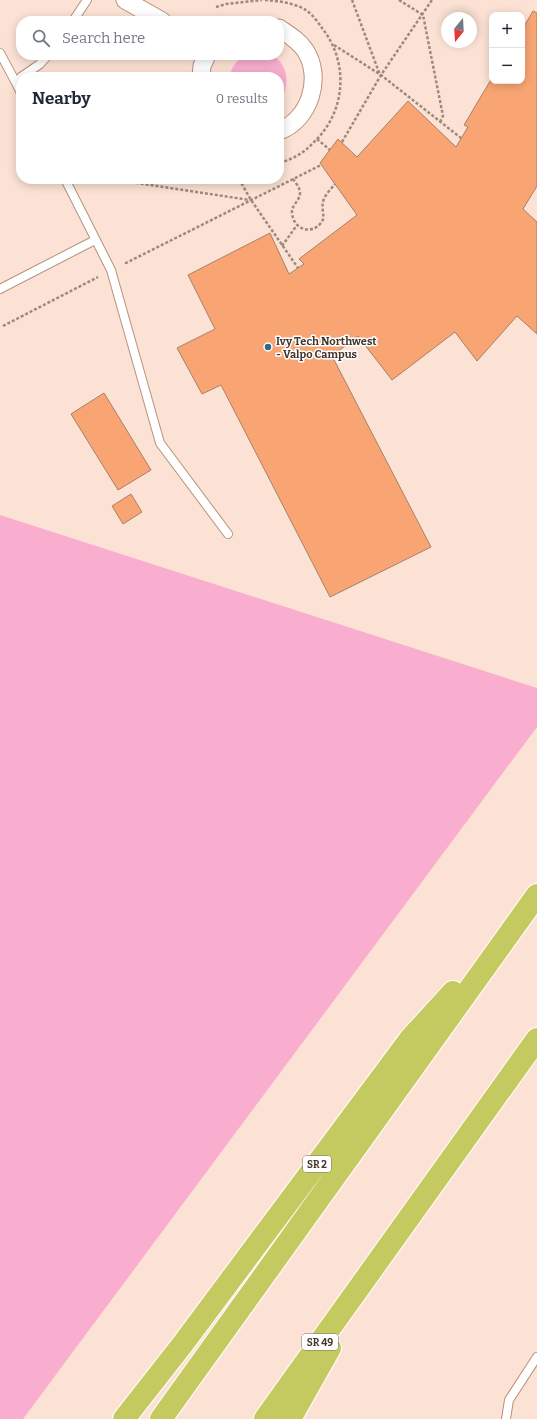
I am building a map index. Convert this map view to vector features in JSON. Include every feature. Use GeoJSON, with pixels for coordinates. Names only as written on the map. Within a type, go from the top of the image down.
{"type":"FeatureCollection","features":[{"type":"Feature","properties":{"kind":"highway","name":"SR 2"},"geometry":{"type":"LineString","coordinates":[[124,1419],[182,1346],[410,1039],[520,918],[537,895]]}},
{"type":"Feature","properties":{"kind":"highway"},"geometry":{"type":"LineString","coordinates":[[161,1419],[520,918]]}},
{"type":"Feature","properties":{"kind":"highway"},"geometry":{"type":"LineString","coordinates":[[290,1419],[305,1395],[376,1265],[537,1039]]}},
{"type":"Feature","properties":{"kind":"highway","name":"SR 49"},"geometry":{"type":"LineString","coordinates":[[265,1419],[376,1265]]}},
{"type":"Feature","properties":{"kind":"street"},"geometry":{"type":"LineString","coordinates":[[125,0],[153,16]]}},
{"type":"Feature","properties":{"kind":"street"},"geometry":{"type":"LineString","coordinates":[[284,31],[294,37],[305,51],[312,68],[313,86],[309,103],[299,118],[284,129]]}},
{"type":"Feature","properties":{"kind":"street"},"geometry":{"type":"LineString","coordinates":[[202,72],[202,66],[205,60]]}},
{"type":"Feature","properties":{"kind":"lane"},"geometry":{"type":"LineString","coordinates":[[76,16],[87,0]]}},
{"type":"Feature","properties":{"kind":"lane"},"geometry":{"type":"LineString","coordinates":[[0,53],[16,75]]}},
{"type":"Feature","properties":{"kind":"lane"},"geometry":{"type":"LineString","coordinates":[[29,72],[44,60]]}},
{"type":"Feature","properties":{"kind":"lane"},"geometry":{"type":"LineString","coordinates":[[67,184],[111,270],[160,443],[228,534]]}},
{"type":"Feature","properties":{"kind":"lane"},"geometry":{"type":"LineString","coordinates":[[0,289],[95,240]]}},
{"type":"Feature","properties":{"kind":"lane"},"geometry":{"type":"LineString","coordinates":[[506,1419],[509,1400],[537,1357]]}},
{"type":"Feature","properties":{"kind":"path"},"geometry":{"type":"LineString","coordinates":[[216,7],[226,4],[262,0]]}},
{"type":"Feature","properties":{"kind":"path"},"geometry":{"type":"LineString","coordinates":[[352,0],[381,75]]}},
{"type":"Feature","properties":{"kind":"path"},"geometry":{"type":"LineString","coordinates":[[399,0],[423,15],[443,116],[440,122]]}},
{"type":"Feature","properties":{"kind":"path"},"geometry":{"type":"LineString","coordinates":[[342,142],[381,75],[432,0]]}},
{"type":"Feature","properties":{"kind":"path"},"geometry":{"type":"LineString","coordinates":[[334,45],[381,75],[461,138]]}},
{"type":"Feature","properties":{"kind":"path"},"geometry":{"type":"LineString","coordinates":[[317,139],[330,150]]}},
{"type":"Feature","properties":{"kind":"path"},"geometry":{"type":"LineString","coordinates":[[284,183],[321,165]]}},
{"type":"Feature","properties":{"kind":"path"},"geometry":{"type":"LineString","coordinates":[[293,179],[298,185],[300,192],[299,199],[292,209],[292,214],[297,225],[303,229],[310,230],[316,228],[322,222],[324,217],[323,202],[335,184]]}},
{"type":"Feature","properties":{"kind":"path"},"geometry":{"type":"LineString","coordinates":[[144,184],[250,200]]}},
{"type":"Feature","properties":{"kind":"path"},"geometry":{"type":"LineString","coordinates":[[242,184],[250,200],[298,268]]}},
{"type":"Feature","properties":{"kind":"path"},"geometry":{"type":"LineString","coordinates":[[123,256],[126,263],[283,184]]}},
{"type":"Feature","properties":{"kind":"path"},"geometry":{"type":"LineString","coordinates":[[282,246],[297,225]]}},
{"type":"Feature","properties":{"kind":"path"},"geometry":{"type":"LineString","coordinates":[[3,326],[98,276]]}},
{"type":"Feature","properties":{"kind":"shaded area"},"geometry":{"type":"Polygon","coordinates":[[[239,60],[278,60],[281,63],[286,75],[284,92],[284,72],[231,72],[239,60]]]}},
{"type":"Feature","properties":{"kind":"shaded area"},"geometry":{"type":"Polygon","coordinates":[[[0,515],[537,688],[537,727],[23,1419],[0,1419],[0,515]]]}},
{"type":"Feature","properties":{"kind":"building"},"geometry":{"type":"Polygon","coordinates":[[[533,11],[537,13],[537,186],[523,209],[537,222],[537,334],[517,316],[477,361],[455,332],[392,380],[358,336],[332,356],[431,547],[330,597],[221,385],[202,394],[177,348],[215,329],[188,275],[270,233],[289,274],[304,264],[299,259],[357,215],[320,163],[338,139],[357,157],[408,101],[456,147],[468,127],[464,125],[489,83],[525,84],[525,25],[533,11]]]}},
{"type":"Feature","properties":{"kind":"building"},"geometry":{"type":"Polygon","coordinates":[[[104,393],[151,470],[118,490],[71,414],[104,393]]]}},
{"type":"Feature","properties":{"kind":"building"},"geometry":{"type":"Polygon","coordinates":[[[131,494],[142,512],[123,524],[112,506],[131,494]]]}},
{"type":"Feature","properties":{"kind":"place","name":"Ivy Tech Northwest - Valpo Campus"},"geometry":{"type":"Point","coordinates":[268,347]}}]}
